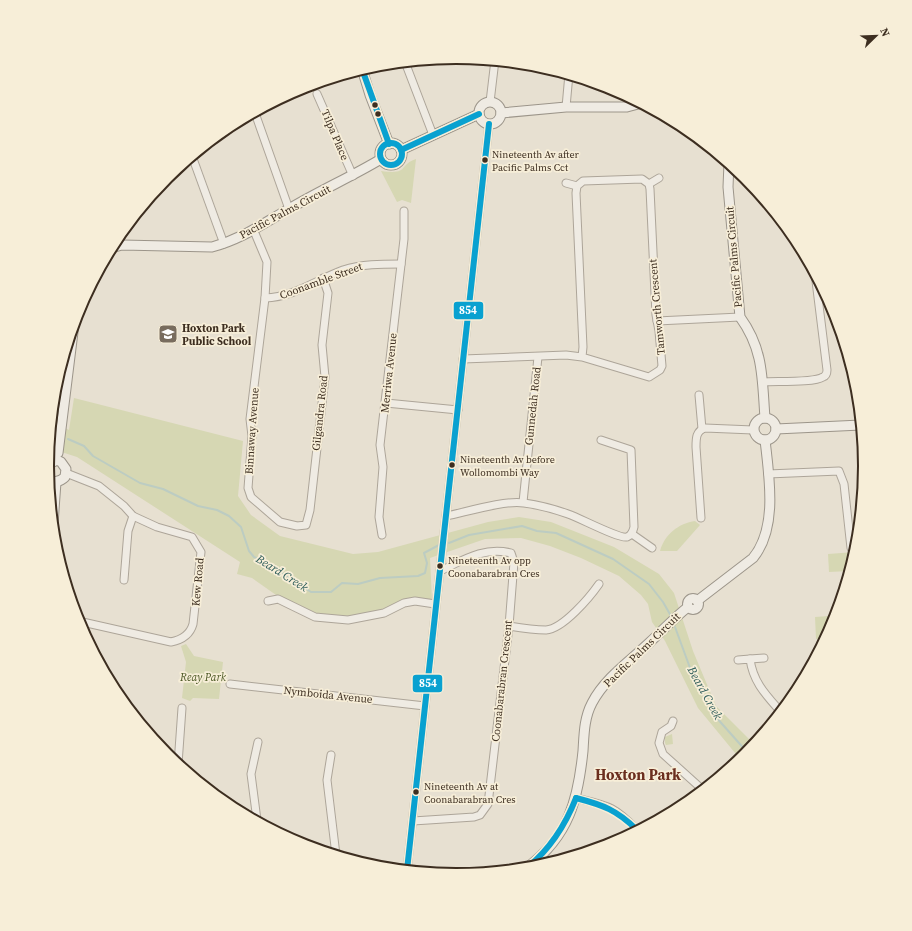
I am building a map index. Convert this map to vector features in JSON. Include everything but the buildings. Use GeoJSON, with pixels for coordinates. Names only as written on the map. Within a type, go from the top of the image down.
{"type":"FeatureCollection","features":[{"type":"Feature","properties":{"kind":"street"},"geometry":{"type":"LineString","coordinates":[[490,102],[494,65]]}},
{"type":"Feature","properties":{"kind":"street"},"geometry":{"type":"LineString","coordinates":[[407,67],[433,135]]}},
{"type":"Feature","properties":{"kind":"street"},"geometry":{"type":"LineString","coordinates":[[364,74],[389,144]]}},
{"type":"Feature","properties":{"kind":"street"},"geometry":{"type":"LineString","coordinates":[[566,107],[568,80]]}},
{"type":"Feature","properties":{"kind":"street","name":"Tilpa Place"},"geometry":{"type":"LineString","coordinates":[[317,94],[353,176]]}},
{"type":"Feature","properties":{"kind":"street"},"geometry":{"type":"LineString","coordinates":[[490,102],[498,105],[501,113],[497,121],[489,124],[483,122],[479,114],[482,105],[490,102]]}},
{"type":"Feature","properties":{"kind":"street"},"geometry":{"type":"LineString","coordinates":[[501,113],[566,107],[627,107],[634,105]]}},
{"type":"Feature","properties":{"kind":"street"},"geometry":{"type":"LineString","coordinates":[[401,150],[479,114]]}},
{"type":"Feature","properties":{"kind":"street"},"geometry":{"type":"LineString","coordinates":[[256,116],[289,209]]}},
{"type":"Feature","properties":{"kind":"street"},"geometry":{"type":"LineString","coordinates":[[408,864],[435,604],[443,549],[489,124]]}},
{"type":"Feature","properties":{"kind":"street"},"geometry":{"type":"LineString","coordinates":[[389,144],[397,145],[401,150],[402,158],[396,164],[388,165],[381,159],[380,154],[382,148],[389,144]]}},
{"type":"Feature","properties":{"kind":"street","name":"Pacific Palms Circuit"},"geometry":{"type":"LineString","coordinates":[[120,245],[212,247],[224,244],[254,231],[289,209],[353,176],[381,159]]}},
{"type":"Feature","properties":{"kind":"street"},"geometry":{"type":"LineString","coordinates":[[194,161],[224,244]]}},
{"type":"Feature","properties":{"kind":"street","name":"Pacific Palms Circuit"},"geometry":{"type":"LineString","coordinates":[[729,170],[728,187],[740,317],[751,334],[756,346],[763,382],[765,418]]}},
{"type":"Feature","properties":{"kind":"street"},"geometry":{"type":"LineString","coordinates":[[582,357],[583,347],[576,193],[577,186],[583,181],[642,179],[649,184],[659,178]]}},
{"type":"Feature","properties":{"kind":"street"},"geometry":{"type":"LineString","coordinates":[[566,183],[577,186]]}},
{"type":"Feature","properties":{"kind":"street","name":"Tamworth Crescent"},"geometry":{"type":"LineString","coordinates":[[463,359],[566,355],[582,357],[649,377],[660,370],[662,366],[657,322],[649,184]]}},
{"type":"Feature","properties":{"kind":"street","name":"Merriwa Avenue"},"geometry":{"type":"LineString","coordinates":[[382,535],[379,517],[384,468],[380,445],[401,264],[404,211]]}},
{"type":"Feature","properties":{"kind":"street","name":"Binnaway Avenue"},"geometry":{"type":"LineString","coordinates":[[254,231],[267,262],[265,298],[250,420],[252,436],[248,488],[251,497],[280,522],[297,526],[306,525]]}},
{"type":"Feature","properties":{"kind":"street","name":"Coonamble Street"},"geometry":{"type":"LineString","coordinates":[[265,298],[278,298],[297,292],[323,278],[364,264],[401,264]]}},
{"type":"Feature","properties":{"kind":"street","name":"Gilgandra Road"},"geometry":{"type":"LineString","coordinates":[[306,525],[310,510],[325,377],[322,345],[328,293],[323,278]]}},
{"type":"Feature","properties":{"kind":"street"},"geometry":{"type":"LineString","coordinates":[[763,382],[813,380],[822,378],[826,375],[827,370],[817,288]]}},
{"type":"Feature","properties":{"kind":"street"},"geometry":{"type":"LineString","coordinates":[[657,322],[740,317]]}},
{"type":"Feature","properties":{"kind":"street"},"geometry":{"type":"LineString","coordinates":[[55,480],[62,479],[66,473],[64,465],[58,457],[71,351]]}},
{"type":"Feature","properties":{"kind":"street","name":"Gunnedah Road"},"geometry":{"type":"LineString","coordinates":[[523,502],[538,356]]}},
{"type":"Feature","properties":{"kind":"street"},"geometry":{"type":"LineString","coordinates":[[699,395],[702,429],[696,437],[701,518]]}},
{"type":"Feature","properties":{"kind":"street"},"geometry":{"type":"LineString","coordinates":[[386,403],[458,410]]}},
{"type":"Feature","properties":{"kind":"street"},"geometry":{"type":"LineString","coordinates":[[765,418],[773,421],[776,429],[772,437],[765,440],[758,438],[754,430],[757,421],[765,418]]}},
{"type":"Feature","properties":{"kind":"street"},"geometry":{"type":"LineString","coordinates":[[776,429],[856,424]]}},
{"type":"Feature","properties":{"kind":"street"},"geometry":{"type":"LineString","coordinates":[[702,429],[754,430]]}},
{"type":"Feature","properties":{"kind":"street"},"geometry":{"type":"LineString","coordinates":[[601,440],[631,450],[634,527],[632,534]]}},
{"type":"Feature","properties":{"kind":"street"},"geometry":{"type":"LineString","coordinates":[[765,440],[768,474],[839,472],[844,484],[850,542]]}},
{"type":"Feature","properties":{"kind":"street"},"geometry":{"type":"LineString","coordinates":[[54,460],[58,457]]}},
{"type":"Feature","properties":{"kind":"street","name":"Kew Road"},"geometry":{"type":"LineString","coordinates":[[66,473],[99,486],[124,506],[133,516],[157,527],[192,537],[197,542],[201,552],[192,629],[183,638],[171,642],[87,623]]}},
{"type":"Feature","properties":{"kind":"street","name":"Pacific Palms Circuit"},"geometry":{"type":"LineString","coordinates":[[537,859],[546,852],[558,837],[566,823],[576,798],[580,780],[586,719],[592,704],[608,680],[688,607],[691,610],[696,608],[697,601],[753,558],[760,550],[769,522],[768,474]]}},
{"type":"Feature","properties":{"kind":"street"},"geometry":{"type":"LineString","coordinates":[[446,516],[486,507],[523,502],[553,509],[583,519],[617,536],[628,536],[632,534]]}},
{"type":"Feature","properties":{"kind":"street"},"geometry":{"type":"LineString","coordinates":[[124,580],[128,531],[133,516]]}},
{"type":"Feature","properties":{"kind":"street"},"geometry":{"type":"LineString","coordinates":[[632,534],[652,548]]}},
{"type":"Feature","properties":{"kind":"street","name":"Coonabarabran Crescent"},"geometry":{"type":"LineString","coordinates":[[413,821],[474,817],[480,815],[488,804],[509,626],[514,562],[511,553],[502,551],[475,554],[440,571]]}},
{"type":"Feature","properties":{"kind":"street"},"geometry":{"type":"LineString","coordinates":[[509,626],[547,630],[554,628],[565,621],[592,594],[599,584]]}},
{"type":"Feature","properties":{"kind":"street"},"geometry":{"type":"LineString","coordinates":[[268,601],[278,599],[314,617],[348,620],[384,613],[404,603],[415,601],[435,604]]}},
{"type":"Feature","properties":{"kind":"street"},"geometry":{"type":"LineString","coordinates":[[738,660],[764,658]]}},
{"type":"Feature","properties":{"kind":"street"},"geometry":{"type":"LineString","coordinates":[[750,659],[752,672],[758,685],[777,707]]}},
{"type":"Feature","properties":{"kind":"street","name":"Nymboida Avenue"},"geometry":{"type":"LineString","coordinates":[[230,684],[425,706]]}},
{"type":"Feature","properties":{"kind":"street"},"geometry":{"type":"LineString","coordinates":[[179,756],[182,708]]}},
{"type":"Feature","properties":{"kind":"street"},"geometry":{"type":"LineString","coordinates":[[673,720],[671,726],[662,732],[659,743],[663,754],[698,786]]}},
{"type":"Feature","properties":{"kind":"street"},"geometry":{"type":"LineString","coordinates":[[256,815],[252,774],[258,742]]}},
{"type":"Feature","properties":{"kind":"street"},"geometry":{"type":"LineString","coordinates":[[331,755],[327,780],[335,849]]}},
{"type":"Feature","properties":{"kind":"street"},"geometry":{"type":"LineString","coordinates":[[576,798],[612,808],[633,826]]}},
{"type":"Feature","properties":{"kind":"green space"},"geometry":{"type":"Polygon","coordinates":[[[416,159],[411,203],[402,200],[397,202],[381,171],[400,171],[411,161],[416,159]]]}},
{"type":"Feature","properties":{"kind":"green space"},"geometry":{"type":"Polygon","coordinates":[[[74,398],[243,441],[238,496],[251,515],[280,536],[353,554],[378,552],[488,522],[519,517],[551,522],[614,547],[659,574],[674,593],[693,651],[716,706],[750,740],[736,754],[698,708],[665,641],[652,622],[648,604],[641,595],[619,576],[581,558],[550,546],[521,538],[485,539],[430,558],[432,600],[419,605],[409,605],[374,618],[321,618],[286,602],[252,578],[237,574],[240,562],[77,457],[55,450],[56,424],[69,430],[74,398]]]}},
{"type":"Feature","properties":{"kind":"green space"},"geometry":{"type":"Polygon","coordinates":[[[695,521],[700,525],[677,551],[660,551],[665,540],[673,531],[683,524],[695,521]]]}},
{"type":"Feature","properties":{"kind":"green space"},"geometry":{"type":"Polygon","coordinates":[[[848,553],[844,571],[829,572],[828,554],[848,553]]]}},
{"type":"Feature","properties":{"kind":"green space"},"geometry":{"type":"Polygon","coordinates":[[[828,616],[819,639],[816,639],[815,617],[828,616]]]}},
{"type":"Feature","properties":{"kind":"green space","name":"Reay Park"},"geometry":{"type":"Polygon","coordinates":[[[186,644],[194,656],[223,662],[219,699],[193,698],[190,701],[182,698],[186,662],[181,646],[186,644]]]}},
{"type":"Feature","properties":{"kind":"green space"},"geometry":{"type":"Polygon","coordinates":[[[672,734],[673,744],[666,745],[665,737],[672,734]]]}},
{"type":"Feature","properties":{"kind":"waterway","name":"Beard Creek"},"geometry":{"type":"LineString","coordinates":[[68,439],[84,446],[93,456],[140,483],[163,489],[198,506],[217,510],[229,516],[241,527],[249,551],[254,557],[267,563],[311,592],[331,592],[342,583],[358,584],[380,578],[418,576],[425,573],[427,563],[424,553],[439,545]]}},
{"type":"Feature","properties":{"kind":"waterway","name":"Beard Creek"},"geometry":{"type":"LineString","coordinates":[[449,543],[469,535],[522,526],[537,531],[556,533],[613,559],[649,584],[663,602],[671,616]]}},
{"type":"Feature","properties":{"kind":"waterway","name":"Beard Creek"},"geometry":{"type":"LineString","coordinates":[[675,627],[693,676],[715,716],[743,747]]}},
{"type":"Feature","properties":{"kind":"transit line","name":"854"},"geometry":{"type":"LineString","coordinates":[[364,74],[389,144]]}},
{"type":"Feature","properties":{"kind":"transit line","name":"854"},"geometry":{"type":"LineString","coordinates":[[401,150],[479,114]]}},
{"type":"Feature","properties":{"kind":"transit line","name":"854"},"geometry":{"type":"LineString","coordinates":[[408,864],[489,124]]}},
{"type":"Feature","properties":{"kind":"transit line","name":"854"},"geometry":{"type":"LineString","coordinates":[[391,143],[399,146],[402,154],[399,162],[391,165],[383,162],[380,154],[383,146],[391,143]]}},
{"type":"Feature","properties":{"kind":"transit line","name":"854"},"geometry":{"type":"LineString","coordinates":[[576,798],[609,809],[633,826]]}},
{"type":"Feature","properties":{"kind":"transit line","name":"854"},"geometry":{"type":"LineString","coordinates":[[537,859],[544,852],[562,827],[576,798]]}},
{"type":"Feature","properties":{"kind":"place","name":"Nineteenth Av after Pacific Palms Cct"},"geometry":{"type":"Point","coordinates":[485,160]}},
{"type":"Feature","properties":{"kind":"place","name":"Hoxton Park Public School"},"geometry":{"type":"Point","coordinates":[168,334]}},
{"type":"Feature","properties":{"kind":"place","name":"Nineteenth Av before Wollomombi Way"},"geometry":{"type":"Point","coordinates":[452,465]}},
{"type":"Feature","properties":{"kind":"place","name":"Nineteenth Av opp Coonabarabran Cres"},"geometry":{"type":"Point","coordinates":[440,566]}},
{"type":"Feature","properties":{"kind":"place","name":"Nineteenth Av at Coonabarabran Cres"},"geometry":{"type":"Point","coordinates":[416,792]}},
{"type":"Feature","properties":{"kind":"district","name":"Hoxton Park"},"geometry":{"type":"Point","coordinates":[638,774]}}]}
